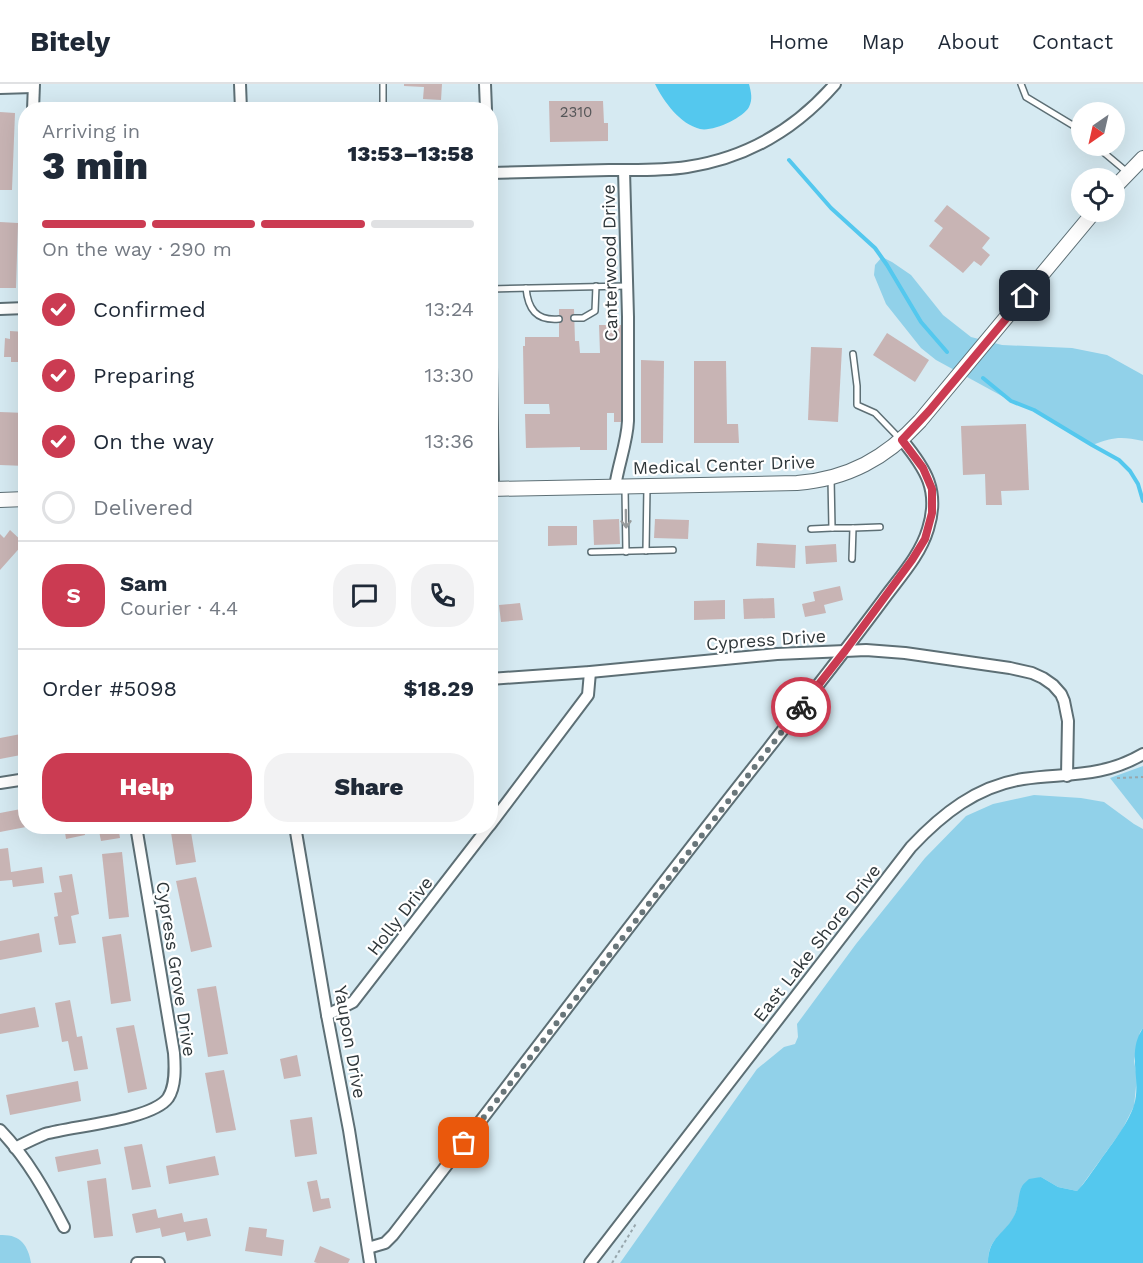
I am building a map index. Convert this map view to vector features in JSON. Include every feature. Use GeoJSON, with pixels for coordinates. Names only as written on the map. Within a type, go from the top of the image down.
{"type":"FeatureCollection","features":[{"type":"Feature","properties":{"kind":"street"},"geometry":{"type":"LineString","coordinates":[[240,84],[241,102]]}},
{"type":"Feature","properties":{"kind":"street"},"geometry":{"type":"LineString","coordinates":[[485,84],[486,102]]}},
{"type":"Feature","properties":{"kind":"street"},"geometry":{"type":"LineString","coordinates":[[624,170],[685,167],[715,161],[746,151],[783,131],[811,108],[834,84]]}},
{"type":"Feature","properties":{"kind":"street"},"geometry":{"type":"LineString","coordinates":[[0,88],[34,86],[33,102]]}},
{"type":"Feature","properties":{"kind":"street"},"geometry":{"type":"LineString","coordinates":[[1125,176],[1143,158]]}},
{"type":"Feature","properties":{"kind":"street","name":"Canterwood Drive"},"geometry":{"type":"LineString","coordinates":[[498,173],[624,170],[628,428],[620,487]]}},
{"type":"Feature","properties":{"kind":"street","name":"Medical Center Drive"},"geometry":{"type":"LineString","coordinates":[[498,489],[797,483],[831,478],[861,467],[902,440],[929,411],[1086,222]]}},
{"type":"Feature","properties":{"kind":"street"},"geometry":{"type":"LineString","coordinates":[[0,309],[18,308]]}},
{"type":"Feature","properties":{"kind":"street"},"geometry":{"type":"LineString","coordinates":[[368,1248],[385,1243],[393,1235],[845,651],[912,560],[925,539],[929,527],[933,502],[932,489],[914,455],[902,440]]}},
{"type":"Feature","properties":{"kind":"street"},"geometry":{"type":"LineString","coordinates":[[0,500],[18,500]]}},
{"type":"Feature","properties":{"kind":"street","name":"Cypress Drive"},"geometry":{"type":"LineString","coordinates":[[498,679],[777,654],[866,650],[905,653],[1010,668],[1043,678],[1061,694],[1068,721],[1067,776]]}},
{"type":"Feature","properties":{"kind":"street","name":"Holly Drive"},"geometry":{"type":"LineString","coordinates":[[498,815],[588,695],[590,672]]}},
{"type":"Feature","properties":{"kind":"street","name":"East Lake Shore Drive"},"geometry":{"type":"LineString","coordinates":[[591,1263],[911,847],[944,814],[986,789],[1001,784],[1022,779],[1095,772],[1143,754]]}},
{"type":"Feature","properties":{"kind":"street"},"geometry":{"type":"LineString","coordinates":[[0,783],[18,780]]}},
{"type":"Feature","properties":{"kind":"street","name":"Cypress Grove Drive"},"geometry":{"type":"LineString","coordinates":[[15,1148],[45,1134],[121,1119],[154,1109],[168,1098],[170,1093],[174,1079],[174,1053],[137,834]]}},
{"type":"Feature","properties":{"kind":"street","name":"Yaupon Drive"},"geometry":{"type":"LineString","coordinates":[[296,834],[349,1130],[370,1263]]}},
{"type":"Feature","properties":{"kind":"street","name":"Holly Drive"},"geometry":{"type":"LineString","coordinates":[[327,1015],[353,1002],[484,834]]}},
{"type":"Feature","properties":{"kind":"street"},"geometry":{"type":"LineString","coordinates":[[0,1130],[43,1186],[64,1227]]}},
{"type":"Feature","properties":{"kind":"street"},"geometry":{"type":"LineString","coordinates":[[137,1263],[159,1263]]}},
{"type":"Feature","properties":{"kind":"lane"},"geometry":{"type":"LineString","coordinates":[[383,84],[383,102]]}},
{"type":"Feature","properties":{"kind":"lane"},"geometry":{"type":"LineString","coordinates":[[1021,84],[1026,97],[1071,124]]}},
{"type":"Feature","properties":{"kind":"lane"},"geometry":{"type":"LineString","coordinates":[[1108,156],[1128,173]]}},
{"type":"Feature","properties":{"kind":"lane"},"geometry":{"type":"LineString","coordinates":[[574,318],[583,318],[595,311],[596,286]]}},
{"type":"Feature","properties":{"kind":"lane"},"geometry":{"type":"LineString","coordinates":[[498,289],[627,286]]}},
{"type":"Feature","properties":{"kind":"lane"},"geometry":{"type":"LineString","coordinates":[[526,288],[527,302],[538,316],[550,320],[559,319]]}},
{"type":"Feature","properties":{"kind":"lane"},"geometry":{"type":"LineString","coordinates":[[853,354],[858,386],[857,405],[875,413],[902,440]]}},
{"type":"Feature","properties":{"kind":"lane"},"geometry":{"type":"LineString","coordinates":[[831,478],[832,528]]}},
{"type":"Feature","properties":{"kind":"lane"},"geometry":{"type":"LineString","coordinates":[[646,551],[647,486]]}},
{"type":"Feature","properties":{"kind":"lane"},"geometry":{"type":"LineString","coordinates":[[620,487],[626,552]]}},
{"type":"Feature","properties":{"kind":"lane"},"geometry":{"type":"LineString","coordinates":[[811,529],[880,527]]}},
{"type":"Feature","properties":{"kind":"lane"},"geometry":{"type":"LineString","coordinates":[[852,559],[853,528]]}},
{"type":"Feature","properties":{"kind":"lane"},"geometry":{"type":"LineString","coordinates":[[591,552],[673,550]]}},
{"type":"Feature","properties":{"kind":"path"},"geometry":{"type":"LineString","coordinates":[[1110,778],[1143,777]]}},
{"type":"Feature","properties":{"kind":"path"},"geometry":{"type":"LineString","coordinates":[[612,1263],[637,1222]]}},
{"type":"Feature","properties":{"kind":"shaded area"},"geometry":{"type":"Polygon","coordinates":[[[655,84],[749,84],[751,101],[746,111],[734,120],[720,126],[700,129],[686,122],[673,111],[655,84]]]}},
{"type":"Feature","properties":{"kind":"shaded area"},"geometry":{"type":"Polygon","coordinates":[[[882,257],[911,275],[943,315],[971,337],[1002,345],[1072,348],[1107,355],[1143,375],[1143,441],[1117,438],[1092,445],[1034,410],[1011,401],[936,360],[921,348],[886,304],[874,275],[875,265],[882,257]]]}},
{"type":"Feature","properties":{"kind":"shaded area"},"geometry":{"type":"Polygon","coordinates":[[[1143,766],[1143,820],[1110,778],[1143,766]]]}},
{"type":"Feature","properties":{"kind":"shaded area"},"geometry":{"type":"Polygon","coordinates":[[[1034,795],[1104,802],[1143,829],[1143,1028],[1140,1032],[1134,1061],[1137,1077],[1134,1106],[1122,1130],[1080,1188],[1077,1191],[1058,1187],[1041,1177],[1022,1186],[1015,1214],[992,1244],[988,1263],[620,1263],[757,1069],[784,1047],[795,1044],[798,1037],[797,1024],[856,944],[925,858],[966,816],[993,804],[1034,795]]]}},
{"type":"Feature","properties":{"kind":"shaded area"},"geometry":{"type":"Polygon","coordinates":[[[1143,1028],[1143,1263],[988,1263],[991,1247],[1015,1214],[1022,1186],[1029,1179],[1041,1177],[1058,1187],[1077,1191],[1118,1136],[1134,1105],[1136,1047],[1143,1028]]]}},
{"type":"Feature","properties":{"kind":"shaded area"},"geometry":{"type":"Polygon","coordinates":[[[0,1235],[13,1236],[22,1242],[28,1251],[31,1263],[0,1263],[0,1235]]]}},
{"type":"Feature","properties":{"kind":"building"},"geometry":{"type":"Polygon","coordinates":[[[404,84],[442,84],[441,100],[423,99],[424,87],[404,86],[404,84]]]}},
{"type":"Feature","properties":{"kind":"building"},"geometry":{"type":"Polygon","coordinates":[[[549,101],[603,101],[604,123],[608,123],[608,141],[550,142],[549,101]]]}},
{"type":"Feature","properties":{"kind":"building"},"geometry":{"type":"Polygon","coordinates":[[[0,112],[15,113],[12,190],[0,190],[0,112]]]}},
{"type":"Feature","properties":{"kind":"building"},"geometry":{"type":"Polygon","coordinates":[[[947,205],[990,238],[982,248],[990,255],[981,266],[974,261],[963,273],[929,246],[943,228],[934,221],[947,205]]]}},
{"type":"Feature","properties":{"kind":"building"},"geometry":{"type":"Polygon","coordinates":[[[0,222],[18,223],[16,288],[0,288],[0,222]]]}},
{"type":"Feature","properties":{"kind":"building"},"geometry":{"type":"Polygon","coordinates":[[[559,309],[574,309],[575,341],[579,341],[580,353],[600,353],[599,325],[621,325],[622,422],[614,422],[614,413],[607,413],[607,450],[580,450],[580,447],[526,448],[525,414],[550,414],[549,404],[524,404],[523,346],[525,346],[525,337],[559,337],[559,309]]]}},
{"type":"Feature","properties":{"kind":"building"},"geometry":{"type":"Polygon","coordinates":[[[10,331],[18,332],[18,362],[11,362],[11,357],[4,357],[5,338],[10,339],[10,331]]]}},
{"type":"Feature","properties":{"kind":"building"},"geometry":{"type":"Polygon","coordinates":[[[887,333],[929,360],[915,382],[873,355],[887,333]]]}},
{"type":"Feature","properties":{"kind":"building"},"geometry":{"type":"Polygon","coordinates":[[[811,347],[842,348],[838,422],[808,420],[811,347]]]}},
{"type":"Feature","properties":{"kind":"building"},"geometry":{"type":"Polygon","coordinates":[[[641,360],[664,361],[663,443],[641,443],[641,360]]]}},
{"type":"Feature","properties":{"kind":"building"},"geometry":{"type":"Polygon","coordinates":[[[694,361],[726,361],[727,424],[738,424],[739,443],[694,443],[694,361]]]}},
{"type":"Feature","properties":{"kind":"building"},"geometry":{"type":"Polygon","coordinates":[[[0,412],[18,413],[18,466],[0,465],[0,412]]]}},
{"type":"Feature","properties":{"kind":"building"},"geometry":{"type":"Polygon","coordinates":[[[1026,424],[1029,490],[1001,491],[1002,505],[986,505],[985,474],[963,475],[961,426],[1026,424]]]}},
{"type":"Feature","properties":{"kind":"building"},"geometry":{"type":"Polygon","coordinates":[[[619,519],[620,544],[594,545],[593,520],[619,519]]]}},
{"type":"Feature","properties":{"kind":"building"},"geometry":{"type":"Polygon","coordinates":[[[655,519],[689,520],[688,539],[654,538],[655,519]]]}},
{"type":"Feature","properties":{"kind":"building"},"geometry":{"type":"Polygon","coordinates":[[[548,526],[577,526],[577,545],[548,546],[548,526]]]}},
{"type":"Feature","properties":{"kind":"building"},"geometry":{"type":"Polygon","coordinates":[[[10,530],[18,537],[18,550],[0,570],[0,534],[4,538],[10,530]]]}},
{"type":"Feature","properties":{"kind":"building"},"geometry":{"type":"Polygon","coordinates":[[[757,543],[796,545],[795,568],[756,566],[757,543]]]}},
{"type":"Feature","properties":{"kind":"building"},"geometry":{"type":"Polygon","coordinates":[[[836,544],[837,562],[806,564],[805,546],[836,544]]]}},
{"type":"Feature","properties":{"kind":"building"},"geometry":{"type":"Polygon","coordinates":[[[840,586],[843,600],[824,605],[826,613],[805,617],[802,604],[815,601],[813,592],[840,586]]]}},
{"type":"Feature","properties":{"kind":"building"},"geometry":{"type":"Polygon","coordinates":[[[774,598],[775,618],[744,619],[743,599],[774,598]]]}},
{"type":"Feature","properties":{"kind":"building"},"geometry":{"type":"Polygon","coordinates":[[[725,600],[725,619],[694,620],[694,601],[725,600]]]}},
{"type":"Feature","properties":{"kind":"building"},"geometry":{"type":"Polygon","coordinates":[[[520,603],[523,620],[501,622],[499,605],[520,603]]]}},
{"type":"Feature","properties":{"kind":"building"},"geometry":{"type":"Polygon","coordinates":[[[18,735],[18,756],[0,759],[0,738],[18,735]]]}},
{"type":"Feature","properties":{"kind":"building"},"geometry":{"type":"Polygon","coordinates":[[[18,810],[18,829],[0,832],[0,813],[18,810]]]}},
{"type":"Feature","properties":{"kind":"building"},"geometry":{"type":"Polygon","coordinates":[[[65,834],[85,834],[85,835],[66,839],[65,834]]]}},
{"type":"Feature","properties":{"kind":"building"},"geometry":{"type":"Polygon","coordinates":[[[100,834],[119,834],[120,838],[101,841],[100,834]]]}},
{"type":"Feature","properties":{"kind":"building"},"geometry":{"type":"Polygon","coordinates":[[[171,834],[191,834],[196,862],[176,865],[171,834]]]}},
{"type":"Feature","properties":{"kind":"building"},"geometry":{"type":"Polygon","coordinates":[[[8,848],[11,872],[42,867],[44,883],[13,887],[12,880],[0,881],[0,849],[8,848]]]}},
{"type":"Feature","properties":{"kind":"building"},"geometry":{"type":"Polygon","coordinates":[[[122,852],[129,917],[109,919],[102,854],[122,852]]]}},
{"type":"Feature","properties":{"kind":"building"},"geometry":{"type":"Polygon","coordinates":[[[72,874],[79,914],[71,916],[76,943],[59,945],[54,917],[58,916],[54,893],[62,892],[59,876],[72,874]]]}},
{"type":"Feature","properties":{"kind":"building"},"geometry":{"type":"Polygon","coordinates":[[[196,877],[212,947],[191,952],[176,881],[196,877]]]}},
{"type":"Feature","properties":{"kind":"building"},"geometry":{"type":"Polygon","coordinates":[[[39,933],[42,952],[0,960],[0,941],[39,933]]]}},
{"type":"Feature","properties":{"kind":"building"},"geometry":{"type":"Polygon","coordinates":[[[121,934],[131,1001],[111,1004],[102,937],[121,934]]]}},
{"type":"Feature","properties":{"kind":"building"},"geometry":{"type":"Polygon","coordinates":[[[216,986],[228,1054],[208,1057],[197,989],[216,986]]]}},
{"type":"Feature","properties":{"kind":"building"},"geometry":{"type":"Polygon","coordinates":[[[70,1000],[77,1037],[82,1036],[88,1069],[74,1071],[68,1041],[62,1042],[55,1003],[70,1000]]]}},
{"type":"Feature","properties":{"kind":"building"},"geometry":{"type":"Polygon","coordinates":[[[35,1007],[39,1027],[0,1034],[0,1014],[35,1007]]]}},
{"type":"Feature","properties":{"kind":"building"},"geometry":{"type":"Polygon","coordinates":[[[134,1025],[147,1089],[128,1093],[116,1028],[134,1025]]]}},
{"type":"Feature","properties":{"kind":"building"},"geometry":{"type":"Polygon","coordinates":[[[297,1055],[301,1076],[284,1079],[280,1059],[297,1055]]]}},
{"type":"Feature","properties":{"kind":"building"},"geometry":{"type":"Polygon","coordinates":[[[224,1070],[236,1130],[216,1133],[205,1073],[224,1070]]]}},
{"type":"Feature","properties":{"kind":"building"},"geometry":{"type":"Polygon","coordinates":[[[78,1081],[81,1101],[10,1115],[6,1095],[78,1081]]]}},
{"type":"Feature","properties":{"kind":"building"},"geometry":{"type":"Polygon","coordinates":[[[312,1117],[317,1154],[295,1157],[290,1120],[312,1117]]]}},
{"type":"Feature","properties":{"kind":"building"},"geometry":{"type":"Polygon","coordinates":[[[142,1144],[151,1187],[132,1190],[124,1147],[142,1144]]]}},
{"type":"Feature","properties":{"kind":"building"},"geometry":{"type":"Polygon","coordinates":[[[98,1149],[101,1164],[58,1172],[55,1157],[98,1149]]]}},
{"type":"Feature","properties":{"kind":"building"},"geometry":{"type":"Polygon","coordinates":[[[215,1156],[219,1175],[169,1184],[166,1166],[215,1156]]]}},
{"type":"Feature","properties":{"kind":"building"},"geometry":{"type":"Polygon","coordinates":[[[106,1178],[113,1236],[94,1238],[87,1181],[106,1178]]]}},
{"type":"Feature","properties":{"kind":"building"},"geometry":{"type":"Polygon","coordinates":[[[317,1180],[321,1199],[329,1198],[331,1208],[313,1212],[307,1182],[317,1180]]]}},
{"type":"Feature","properties":{"kind":"building"},"geometry":{"type":"Polygon","coordinates":[[[156,1209],[158,1218],[182,1213],[184,1222],[207,1218],[211,1236],[187,1241],[185,1232],[162,1237],[160,1228],[136,1233],[132,1214],[156,1209]]]}},
{"type":"Feature","properties":{"kind":"building"},"geometry":{"type":"Polygon","coordinates":[[[249,1227],[267,1229],[266,1237],[284,1240],[282,1256],[245,1251],[249,1227]]]}},
{"type":"Feature","properties":{"kind":"building"},"geometry":{"type":"Polygon","coordinates":[[[320,1246],[350,1259],[348,1263],[314,1262],[320,1246]]]}},
{"type":"Feature","properties":{"kind":"waterway"},"geometry":{"type":"LineString","coordinates":[[789,160],[831,208],[875,248],[921,322],[947,352]]}},
{"type":"Feature","properties":{"kind":"waterway"},"geometry":{"type":"LineString","coordinates":[[983,378],[1011,401],[1034,410],[1119,460],[1138,484],[1143,501]]}},
{"type":"Feature","properties":{"kind":"way so far"},"geometry":{"type":"LineString","coordinates":[[464,1143],[801,707]]}},
{"type":"Feature","properties":{"kind":"route"},"geometry":{"type":"LineString","coordinates":[[801,707],[845,651],[925,539],[932,513],[932,489],[923,468],[902,440],[1025,296]]}}]}
